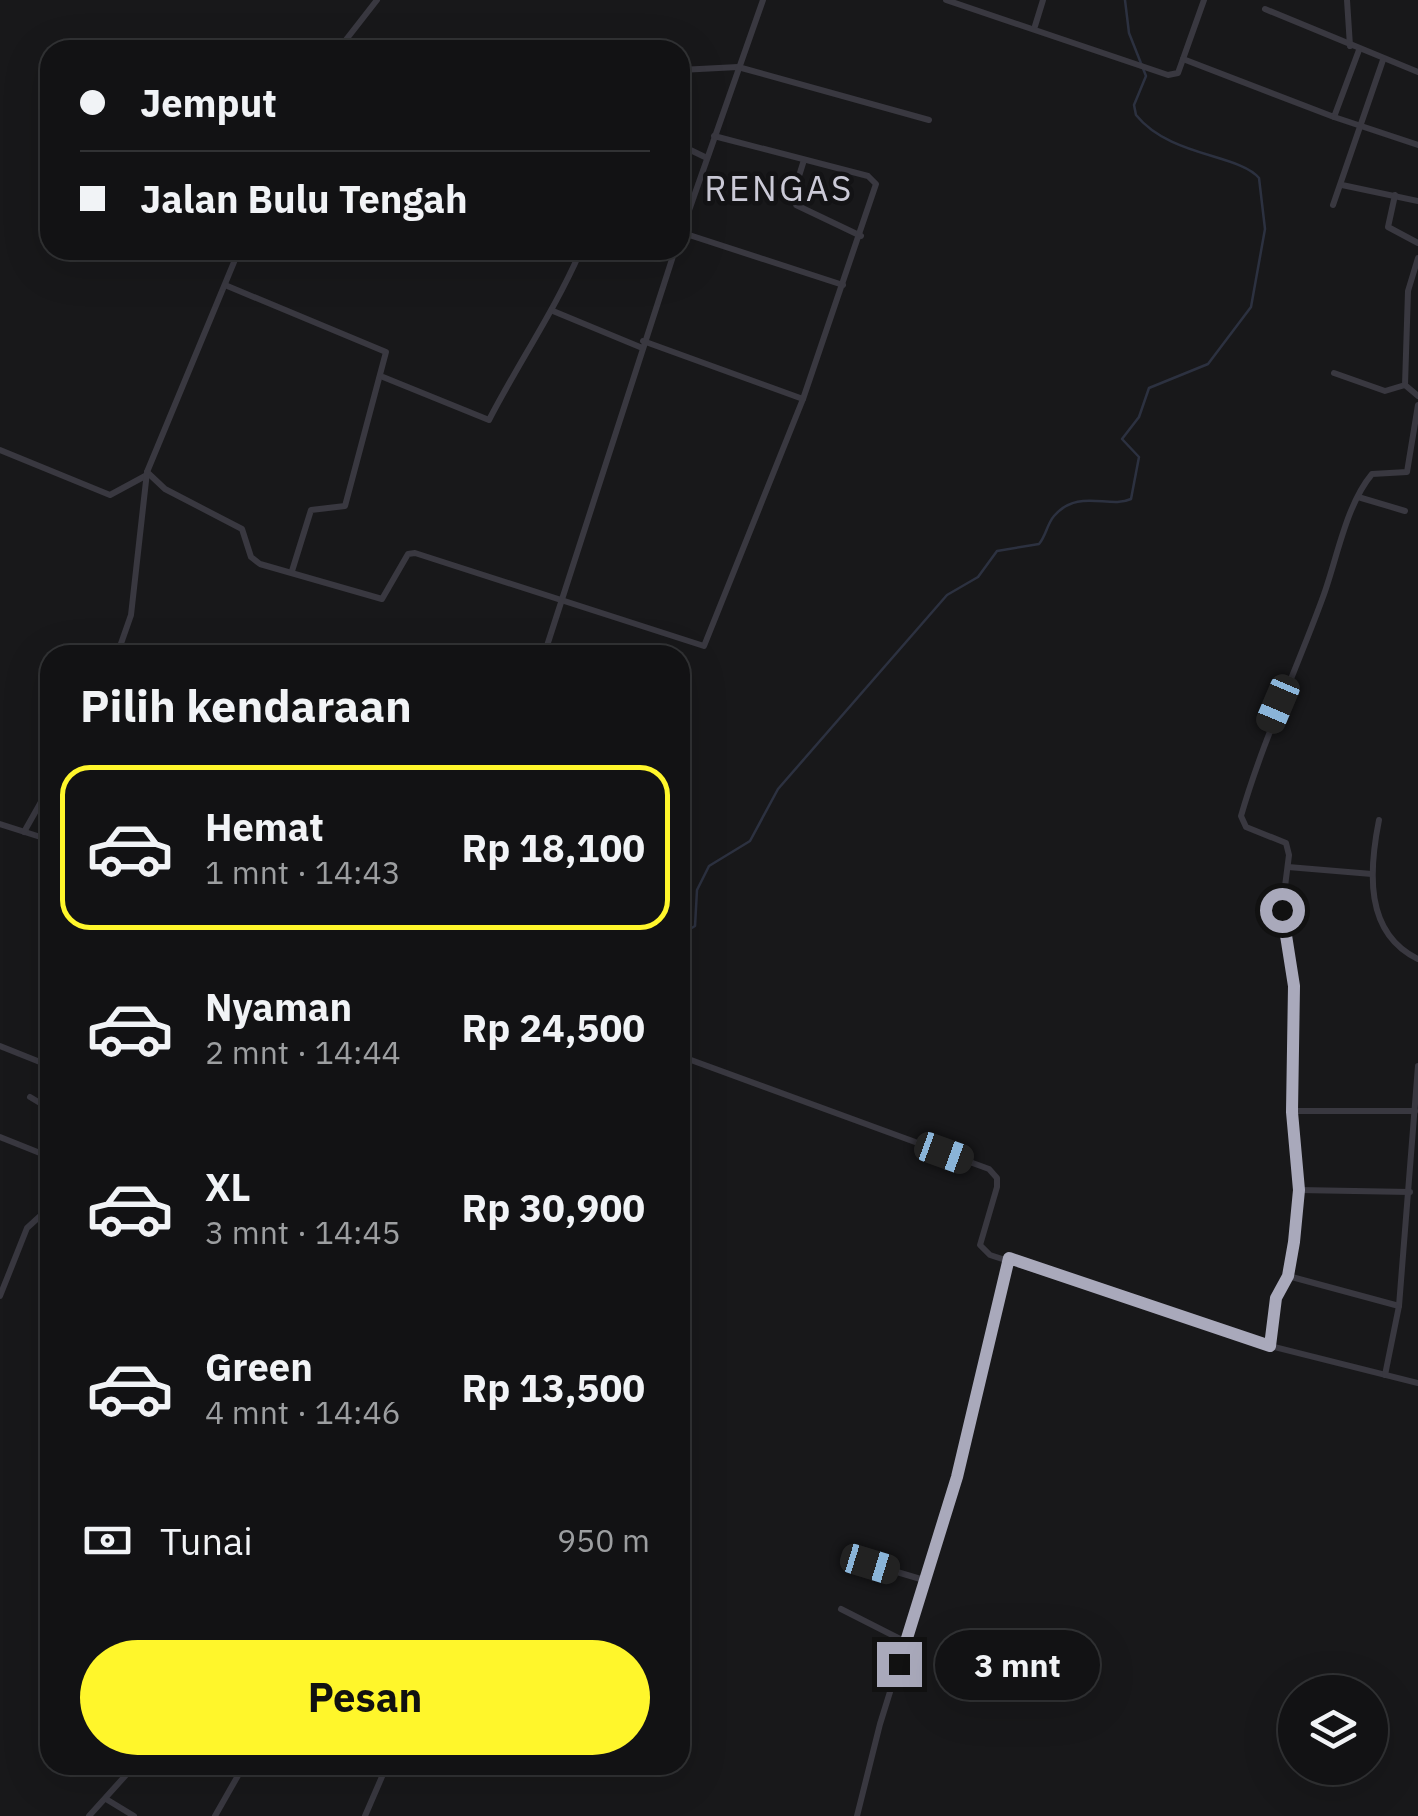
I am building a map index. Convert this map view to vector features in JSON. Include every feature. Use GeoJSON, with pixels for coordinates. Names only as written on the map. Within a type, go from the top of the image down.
{"type":"FeatureCollection","features":[{"type":"Feature","properties":{"kind":"street"},"geometry":{"type":"LineString","coordinates":[[346,40],[377,0]]}},
{"type":"Feature","properties":{"kind":"street"},"geometry":{"type":"LineString","coordinates":[[690,205],[764,0]]}},
{"type":"Feature","properties":{"kind":"street"},"geometry":{"type":"LineString","coordinates":[[946,0],[1034,26],[1148,68],[1178,73],[1204,0]]}},
{"type":"Feature","properties":{"kind":"street"},"geometry":{"type":"LineString","coordinates":[[1034,26],[1042,0]]}},
{"type":"Feature","properties":{"kind":"street"},"geometry":{"type":"LineString","coordinates":[[1347,0],[1350,46]]}},
{"type":"Feature","properties":{"kind":"street"},"geometry":{"type":"LineString","coordinates":[[1265,9],[1418,72]]}},
{"type":"Feature","properties":{"kind":"street"},"geometry":{"type":"LineString","coordinates":[[1334,117],[1359,50]]}},
{"type":"Feature","properties":{"kind":"street"},"geometry":{"type":"LineString","coordinates":[[1183,59],[1418,145]]}},
{"type":"Feature","properties":{"kind":"street"},"geometry":{"type":"LineString","coordinates":[[1333,205],[1383,60]]}},
{"type":"Feature","properties":{"kind":"street"},"geometry":{"type":"LineString","coordinates":[[690,69],[738,67],[929,120]]}},
{"type":"Feature","properties":{"kind":"street"},"geometry":{"type":"LineString","coordinates":[[147,474],[166,489],[242,529],[254,561],[382,599],[412,553],[704,646],[802,400],[876,190],[873,179],[714,136]]}},
{"type":"Feature","properties":{"kind":"street"},"geometry":{"type":"LineString","coordinates":[[690,150],[707,158]]}},
{"type":"Feature","properties":{"kind":"street"},"geometry":{"type":"LineString","coordinates":[[804,160],[794,203],[861,236]]}},
{"type":"Feature","properties":{"kind":"street"},"geometry":{"type":"LineString","coordinates":[[1342,185],[1418,201]]}},
{"type":"Feature","properties":{"kind":"street"},"geometry":{"type":"LineString","coordinates":[[1395,194],[1388,228],[1418,243]]}},
{"type":"Feature","properties":{"kind":"street"},"geometry":{"type":"LineString","coordinates":[[690,236],[843,285]]}},
{"type":"Feature","properties":{"kind":"street"},"geometry":{"type":"LineString","coordinates":[[1404,385],[1408,291],[1418,258]]}},
{"type":"Feature","properties":{"kind":"street"},"geometry":{"type":"LineString","coordinates":[[121,645],[130,615],[147,474],[235,260]]}},
{"type":"Feature","properties":{"kind":"street"},"geometry":{"type":"LineString","coordinates":[[382,377],[487,420],[505,384],[553,311],[576,260]]}},
{"type":"Feature","properties":{"kind":"street"},"geometry":{"type":"LineString","coordinates":[[547,645],[671,260]]}},
{"type":"Feature","properties":{"kind":"street"},"geometry":{"type":"LineString","coordinates":[[225,285],[384,350],[382,377],[345,506],[311,510],[292,571]]}},
{"type":"Feature","properties":{"kind":"street"},"geometry":{"type":"LineString","coordinates":[[553,311],[802,400]]}},
{"type":"Feature","properties":{"kind":"street"},"geometry":{"type":"LineString","coordinates":[[1334,373],[1384,391],[1404,385]]}},
{"type":"Feature","properties":{"kind":"street"},"geometry":{"type":"LineString","coordinates":[[1404,385],[1418,396]]}},
{"type":"Feature","properties":{"kind":"street"},"geometry":{"type":"LineString","coordinates":[[1270,1346],[1276,1298],[1288,1276],[1299,1190],[1292,1112],[1294,986],[1282,910],[1288,867],[1286,843],[1246,826],[1240,816],[1263,738],[1322,601],[1358,496],[1372,474],[1407,472],[1418,405]]}},
{"type":"Feature","properties":{"kind":"street"},"geometry":{"type":"LineString","coordinates":[[0,450],[106,494],[114,494],[147,474]]}},
{"type":"Feature","properties":{"kind":"street"},"geometry":{"type":"LineString","coordinates":[[1358,496],[1405,511]]}},
{"type":"Feature","properties":{"kind":"street"},"geometry":{"type":"LineString","coordinates":[[24,832],[40,804]]}},
{"type":"Feature","properties":{"kind":"street"},"geometry":{"type":"LineString","coordinates":[[1378,820],[1372,874],[1374,906],[1388,935],[1418,959]]}},
{"type":"Feature","properties":{"kind":"street"},"geometry":{"type":"LineString","coordinates":[[0,825],[40,837]]}},
{"type":"Feature","properties":{"kind":"street"},"geometry":{"type":"LineString","coordinates":[[1288,867],[1372,874]]}},
{"type":"Feature","properties":{"kind":"street"},"geometry":{"type":"LineString","coordinates":[[0,1046],[40,1062]]}},
{"type":"Feature","properties":{"kind":"street"},"geometry":{"type":"LineString","coordinates":[[690,1060],[988,1169],[996,1178],[997,1188],[980,1246],[990,1255],[1009,1258],[1270,1346],[1418,1383]]}},
{"type":"Feature","properties":{"kind":"street"},"geometry":{"type":"LineString","coordinates":[[1386,1375],[1410,1192],[1418,1066]]}},
{"type":"Feature","properties":{"kind":"street"},"geometry":{"type":"LineString","coordinates":[[30,1097],[40,1104]]}},
{"type":"Feature","properties":{"kind":"street"},"geometry":{"type":"LineString","coordinates":[[1292,1112],[1415,1111]]}},
{"type":"Feature","properties":{"kind":"street"},"geometry":{"type":"LineString","coordinates":[[0,1137],[40,1152]]}},
{"type":"Feature","properties":{"kind":"street"},"geometry":{"type":"LineString","coordinates":[[1299,1190],[1410,1192]]}},
{"type":"Feature","properties":{"kind":"street"},"geometry":{"type":"LineString","coordinates":[[0,1296],[27,1228],[40,1216]]}},
{"type":"Feature","properties":{"kind":"street"},"geometry":{"type":"LineString","coordinates":[[857,1816],[880,1724],[957,1477],[1009,1258]]}},
{"type":"Feature","properties":{"kind":"street"},"geometry":{"type":"LineString","coordinates":[[1288,1276],[1398,1306]]}},
{"type":"Feature","properties":{"kind":"street"},"geometry":{"type":"LineString","coordinates":[[870,1564],[924,1580]]}},
{"type":"Feature","properties":{"kind":"street"},"geometry":{"type":"LineString","coordinates":[[841,1609],[906,1642]]}},
{"type":"Feature","properties":{"kind":"street"},"geometry":{"type":"LineString","coordinates":[[89,1816],[126,1775]]}},
{"type":"Feature","properties":{"kind":"street"},"geometry":{"type":"LineString","coordinates":[[215,1816],[238,1775]]}},
{"type":"Feature","properties":{"kind":"street"},"geometry":{"type":"LineString","coordinates":[[366,1816],[383,1775]]}},
{"type":"Feature","properties":{"kind":"street"},"geometry":{"type":"LineString","coordinates":[[106,1798],[134,1816]]}},
{"type":"Feature","properties":{"kind":"waterway"},"geometry":{"type":"LineString","coordinates":[[690,929],[695,926],[697,890],[709,866],[750,841],[778,789],[947,595],[978,577],[997,551],[1039,544],[1052,519],[1063,508],[1083,501],[1131,499],[1139,457],[1122,439],[1139,417],[1149,388],[1208,364],[1251,307],[1265,229],[1259,178],[1236,164],[1167,139],[1136,115],[1134,105],[1146,76],[1129,33],[1125,0]]}},
{"type":"Feature","properties":{"kind":"district","name":"RENGAS"},"geometry":{"type":"Point","coordinates":[779,189]}},
{"type":"Feature","properties":{"kind":"route"},"geometry":{"type":"LineString","coordinates":[[899,1664],[957,1477],[1009,1258],[1270,1346],[1276,1298],[1288,1276],[1299,1190],[1292,1112],[1294,986],[1282,910]]}}]}
